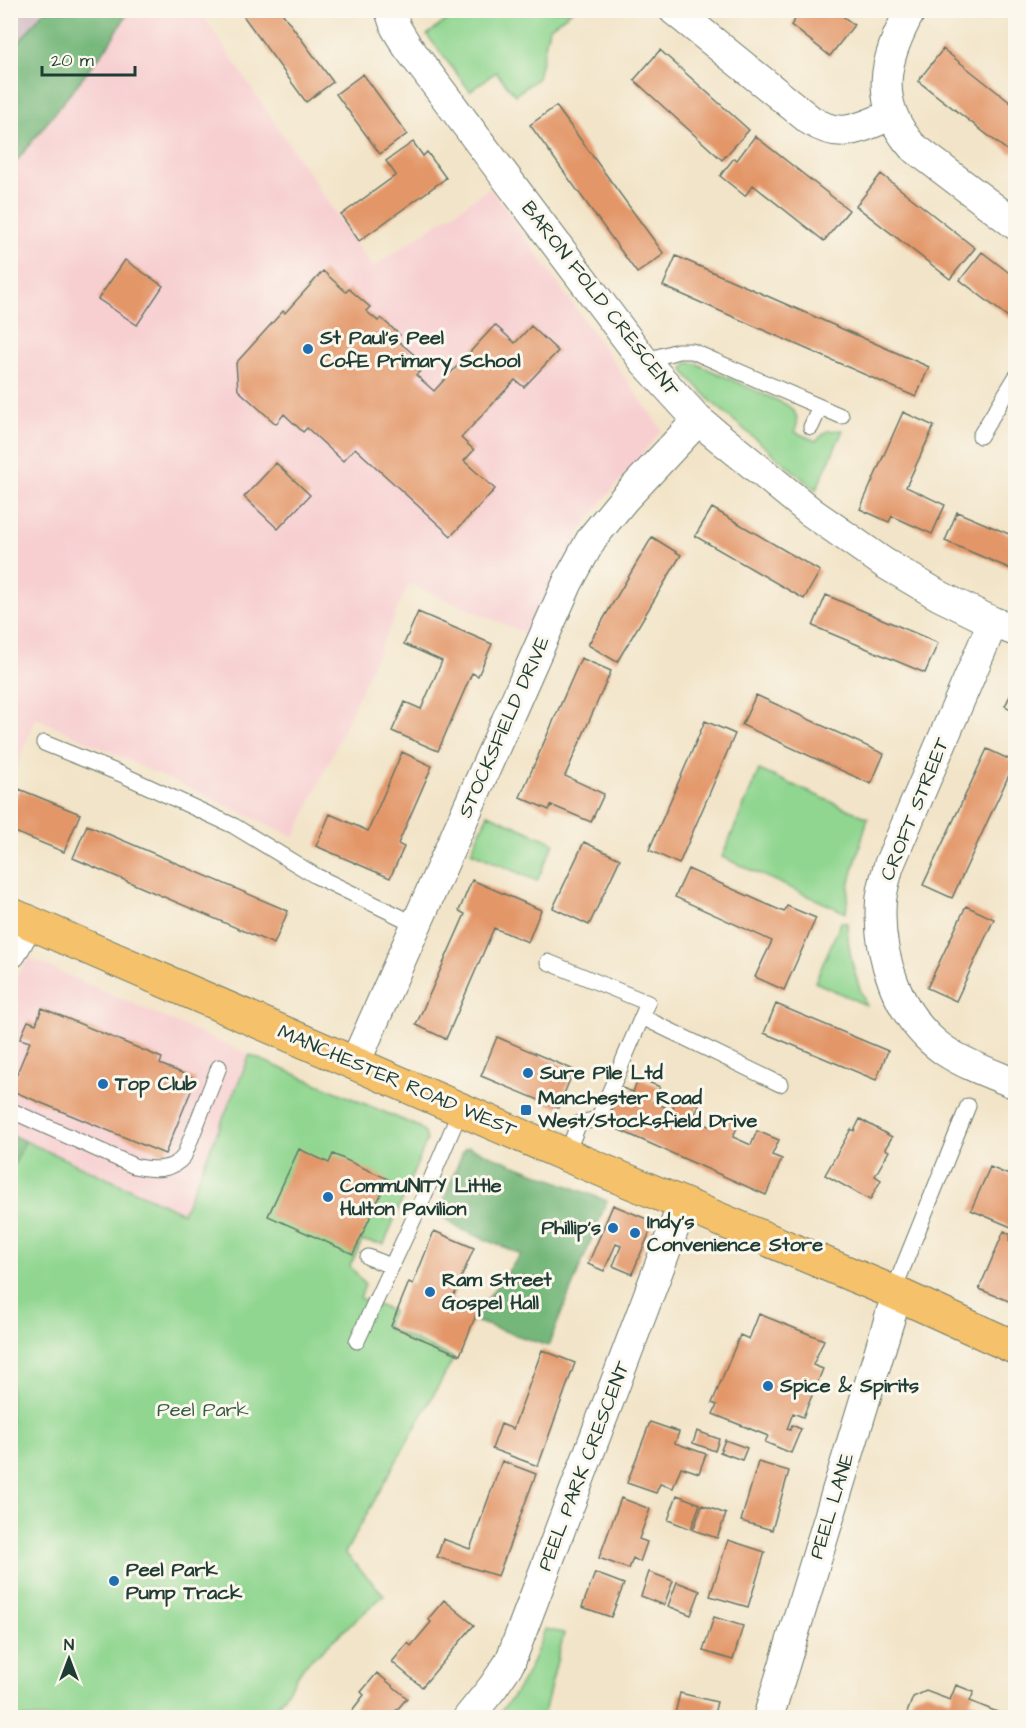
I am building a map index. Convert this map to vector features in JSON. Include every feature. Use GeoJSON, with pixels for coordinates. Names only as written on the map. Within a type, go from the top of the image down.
{"type":"FeatureCollection","features":[{"type":"Feature","properties":{"kind":"main road","name":"MANCHESTER ROAD WEST"},"geometry":{"type":"LineString","coordinates":[[19,917],[566,1155],[895,1293],[1016,1348]]}},
{"type":"Feature","properties":{"kind":"street","name":"BARON FOLD CRESCENT"},"geometry":{"type":"LineString","coordinates":[[390,10],[396,27],[407,46],[644,362],[698,420],[811,512],[884,563],[940,596],[1004,626]]}},
{"type":"Feature","properties":{"kind":"street"},"geometry":{"type":"LineString","coordinates":[[674,10],[821,127],[836,132],[849,131],[892,115]]}},
{"type":"Feature","properties":{"kind":"street"},"geometry":{"type":"LineString","coordinates":[[911,10],[896,37],[889,58],[886,81],[892,115],[900,132],[912,146],[1016,225]]}},
{"type":"Feature","properties":{"kind":"street","name":"STOCKSFIELD DRIVE"},"geometry":{"type":"LineString","coordinates":[[355,1064],[568,582],[592,538],[624,499],[698,420]]}},
{"type":"Feature","properties":{"kind":"street","name":"CROFT STREET"},"geometry":{"type":"LineString","coordinates":[[1004,626],[889,865],[881,899],[881,929],[886,960],[897,989],[908,1011],[924,1034],[946,1051],[1016,1084]]}},
{"type":"Feature","properties":{"kind":"street"},"geometry":{"type":"LineString","coordinates":[[10,952],[19,917]]}},
{"type":"Feature","properties":{"kind":"street","name":"PEEL PARK CRESCENT"},"geometry":{"type":"LineString","coordinates":[[468,1718],[510,1662],[683,1204]]}},
{"type":"Feature","properties":{"kind":"street","name":"PEEL LANE"},"geometry":{"type":"LineString","coordinates":[[768,1718],[895,1293]]}},
{"type":"Feature","properties":{"kind":"lane"},"geometry":{"type":"LineString","coordinates":[[644,362],[678,351],[692,351],[841,416]]}},
{"type":"Feature","properties":{"kind":"lane"},"geometry":{"type":"LineString","coordinates":[[980,436],[1016,377]]}},
{"type":"Feature","properties":{"kind":"lane"},"geometry":{"type":"LineString","coordinates":[[811,426],[820,407]]}},
{"type":"Feature","properties":{"kind":"lane"},"geometry":{"type":"LineString","coordinates":[[44,743],[121,774],[234,826],[316,876],[417,925]]}},
{"type":"Feature","properties":{"kind":"lane"},"geometry":{"type":"LineString","coordinates":[[548,962],[648,1003],[598,1119],[579,1123],[566,1155]]}},
{"type":"Feature","properties":{"kind":"lane"},"geometry":{"type":"LineString","coordinates":[[642,1017],[780,1084]]}},
{"type":"Feature","properties":{"kind":"lane"},"geometry":{"type":"LineString","coordinates":[[10,1110],[134,1166],[151,1170],[173,1166],[184,1156],[219,1067]]}},
{"type":"Feature","properties":{"kind":"lane"},"geometry":{"type":"LineString","coordinates":[[895,1293],[968,1106]]}},
{"type":"Feature","properties":{"kind":"lane"},"geometry":{"type":"LineString","coordinates":[[357,1341],[421,1203],[461,1109]]}},
{"type":"Feature","properties":{"kind":"lane"},"geometry":{"type":"LineString","coordinates":[[368,1257],[392,1266]]}},
{"type":"Feature","properties":{"kind":"shaded area"},"geometry":{"type":"Polygon","coordinates":[[[10,11],[44,11],[11,52],[10,11]]]}},
{"type":"Feature","properties":{"kind":"shaded area","name":"St Paul's Peel CofE Primary School"},"geometry":{"type":"Polygon","coordinates":[[[129,11],[200,11],[372,268],[490,188],[662,430],[587,520],[530,635],[409,584],[295,837],[36,718],[15,770],[11,769],[10,168],[107,47],[129,11]]]}},
{"type":"Feature","properties":{"kind":"shaded area"},"geometry":{"type":"Polygon","coordinates":[[[29,958],[250,1055],[183,1213],[11,1135],[10,987],[29,958]]]}},
{"type":"Feature","properties":{"kind":"green space"},"geometry":{"type":"Polygon","coordinates":[[[44,11],[129,11],[107,47],[11,168],[11,52],[44,11]]]}},
{"type":"Feature","properties":{"kind":"green space"},"geometry":{"type":"Polygon","coordinates":[[[448,11],[572,11],[549,28],[538,78],[515,95],[496,72],[470,91],[427,35],[451,17],[448,11]]]}},
{"type":"Feature","properties":{"kind":"green space"},"geometry":{"type":"Polygon","coordinates":[[[687,363],[695,363],[787,405],[797,417],[795,432],[816,441],[827,431],[843,430],[816,490],[713,403],[685,373],[683,369],[687,363]]]}},
{"type":"Feature","properties":{"kind":"green space"},"geometry":{"type":"Polygon","coordinates":[[[759,770],[868,818],[849,885],[846,913],[722,857],[759,770]]]}},
{"type":"Feature","properties":{"kind":"green space"},"geometry":{"type":"Polygon","coordinates":[[[488,814],[554,843],[537,881],[471,852],[488,814]]]}},
{"type":"Feature","properties":{"kind":"green space"},"geometry":{"type":"Polygon","coordinates":[[[841,922],[847,923],[853,965],[866,1005],[815,982],[841,922]]]}},
{"type":"Feature","properties":{"kind":"green space","name":"Peel Park"},"geometry":{"type":"Polygon","coordinates":[[[250,1055],[419,1127],[425,1133],[427,1140],[384,1244],[362,1241],[350,1266],[365,1285],[360,1298],[392,1311],[386,1327],[454,1358],[345,1553],[384,1595],[304,1666],[270,1717],[11,1718],[10,1172],[25,1141],[183,1213],[250,1055]]]}},
{"type":"Feature","properties":{"kind":"green space"},"geometry":{"type":"Polygon","coordinates":[[[11,1135],[25,1141],[11,1172],[11,1135]]]}},
{"type":"Feature","properties":{"kind":"green space"},"geometry":{"type":"Polygon","coordinates":[[[469,1147],[607,1201],[548,1346],[475,1321],[479,1310],[521,1254],[460,1229],[438,1214],[464,1149],[469,1147]]]}},
{"type":"Feature","properties":{"kind":"green space"},"geometry":{"type":"Polygon","coordinates":[[[545,1629],[564,1633],[543,1717],[496,1717],[526,1676],[545,1629]]]}},
{"type":"Feature","properties":{"kind":"building"},"geometry":{"type":"Polygon","coordinates":[[[239,10],[280,10],[333,82],[306,102],[239,10]]]}},
{"type":"Feature","properties":{"kind":"building"},"geometry":{"type":"Polygon","coordinates":[[[802,10],[835,10],[854,25],[830,56],[791,25],[802,10]]]}},
{"type":"Feature","properties":{"kind":"building"},"geometry":{"type":"Polygon","coordinates":[[[943,49],[1016,107],[1016,150],[1012,154],[918,81],[943,49]]]}},
{"type":"Feature","properties":{"kind":"building"},"geometry":{"type":"Polygon","coordinates":[[[660,50],[749,130],[722,160],[634,80],[660,50]]]}},
{"type":"Feature","properties":{"kind":"building"},"geometry":{"type":"Polygon","coordinates":[[[363,74],[407,134],[380,154],[336,94],[363,74]]]}},
{"type":"Feature","properties":{"kind":"building"},"geometry":{"type":"Polygon","coordinates":[[[556,106],[664,254],[637,273],[530,125],[556,106]]]}},
{"type":"Feature","properties":{"kind":"building"},"geometry":{"type":"Polygon","coordinates":[[[755,136],[849,210],[824,241],[753,185],[745,196],[720,176],[734,158],[737,160],[755,136]]]}},
{"type":"Feature","properties":{"kind":"building"},"geometry":{"type":"Polygon","coordinates":[[[413,142],[423,156],[427,152],[446,178],[359,241],[341,215],[396,175],[386,161],[413,142]]]}},
{"type":"Feature","properties":{"kind":"building"},"geometry":{"type":"Polygon","coordinates":[[[881,174],[975,248],[950,279],[856,206],[881,174]]]}},
{"type":"Feature","properties":{"kind":"building"},"geometry":{"type":"Polygon","coordinates":[[[982,252],[1016,278],[1016,323],[960,280],[982,252]]]}},
{"type":"Feature","properties":{"kind":"building"},"geometry":{"type":"Polygon","coordinates":[[[676,256],[929,367],[916,397],[663,286],[676,256]]]}},
{"type":"Feature","properties":{"kind":"building"},"geometry":{"type":"Polygon","coordinates":[[[125,260],[163,286],[137,325],[98,299],[125,260]]]}},
{"type":"Feature","properties":{"kind":"building"},"geometry":{"type":"Polygon","coordinates":[[[323,271],[346,292],[349,289],[370,307],[366,311],[378,321],[381,318],[400,335],[396,339],[426,365],[416,375],[434,391],[495,325],[515,343],[531,326],[558,351],[524,387],[515,380],[461,438],[474,450],[464,461],[495,489],[451,536],[355,448],[343,461],[307,428],[303,432],[284,414],[276,424],[238,390],[236,363],[323,271]]]}},
{"type":"Feature","properties":{"kind":"building"},"geometry":{"type":"Polygon","coordinates":[[[903,412],[934,426],[906,487],[945,505],[932,534],[892,516],[889,522],[860,509],[903,412]]]}},
{"type":"Feature","properties":{"kind":"building"},"geometry":{"type":"Polygon","coordinates":[[[276,463],[310,495],[278,529],[244,497],[276,463]]]}},
{"type":"Feature","properties":{"kind":"building"},"geometry":{"type":"Polygon","coordinates":[[[712,508],[820,571],[804,599],[695,536],[712,508]]]}},
{"type":"Feature","properties":{"kind":"building"},"geometry":{"type":"Polygon","coordinates":[[[957,512],[1016,537],[1016,571],[945,541],[957,512]]]}},
{"type":"Feature","properties":{"kind":"building"},"geometry":{"type":"Polygon","coordinates":[[[652,537],[681,555],[617,662],[588,645],[652,537]]]}},
{"type":"Feature","properties":{"kind":"building"},"geometry":{"type":"Polygon","coordinates":[[[826,595],[938,643],[925,673],[813,626],[826,595]]]}},
{"type":"Feature","properties":{"kind":"building"},"geometry":{"type":"Polygon","coordinates":[[[418,612],[492,644],[478,676],[472,673],[438,751],[392,731],[405,702],[421,709],[442,661],[404,644],[418,612]]]}},
{"type":"Feature","properties":{"kind":"building"},"geometry":{"type":"Polygon","coordinates":[[[581,658],[611,671],[565,776],[604,794],[591,822],[551,805],[549,810],[520,797],[581,658]]]}},
{"type":"Feature","properties":{"kind":"building"},"geometry":{"type":"Polygon","coordinates":[[[1016,684],[1016,712],[1005,706],[1016,684]]]}},
{"type":"Feature","properties":{"kind":"building"},"geometry":{"type":"Polygon","coordinates":[[[756,695],[884,754],[871,784],[742,725],[756,695]]]}},
{"type":"Feature","properties":{"kind":"building"},"geometry":{"type":"Polygon","coordinates":[[[705,721],[735,734],[679,864],[649,850],[705,721]]]}},
{"type":"Feature","properties":{"kind":"building"},"geometry":{"type":"Polygon","coordinates":[[[987,749],[1015,762],[952,898],[923,885],[987,749]]]}},
{"type":"Feature","properties":{"kind":"building"},"geometry":{"type":"Polygon","coordinates":[[[402,752],[432,766],[398,844],[404,847],[390,878],[316,846],[330,814],[368,831],[402,752]]]}},
{"type":"Feature","properties":{"kind":"building"},"geometry":{"type":"Polygon","coordinates":[[[19,789],[80,814],[64,852],[10,830],[10,809],[19,789]]]}},
{"type":"Feature","properties":{"kind":"building"},"geometry":{"type":"Polygon","coordinates":[[[87,825],[288,911],[274,944],[73,858],[87,825]]]}},
{"type":"Feature","properties":{"kind":"building"},"geometry":{"type":"Polygon","coordinates":[[[584,842],[620,859],[589,925],[553,908],[584,842]]]}},
{"type":"Feature","properties":{"kind":"building"},"geometry":{"type":"Polygon","coordinates":[[[688,869],[784,912],[787,906],[816,918],[784,990],[755,977],[772,941],[675,897],[688,869]]]}},
{"type":"Feature","properties":{"kind":"building"},"geometry":{"type":"Polygon","coordinates":[[[472,880],[541,910],[528,942],[494,928],[446,1039],[416,1025],[465,914],[459,911],[472,880]]]}},
{"type":"Feature","properties":{"kind":"building"},"geometry":{"type":"Polygon","coordinates":[[[966,906],[994,919],[956,1001],[927,988],[966,906]]]}},
{"type":"Feature","properties":{"kind":"building"},"geometry":{"type":"Polygon","coordinates":[[[776,1004],[888,1051],[876,1080],[764,1033],[776,1004]]]}},
{"type":"Feature","properties":{"kind":"building","name":"Top Club"},"geometry":{"type":"Polygon","coordinates":[[[42,1008],[162,1058],[160,1064],[196,1079],[165,1154],[10,1090],[30,1042],[20,1039],[28,1021],[36,1024],[42,1008]]]}},
{"type":"Feature","properties":{"kind":"building","name":"Sure Pile Ltd"},"geometry":{"type":"Polygon","coordinates":[[[497,1037],[574,1070],[558,1108],[481,1076],[497,1037]]]}},
{"type":"Feature","properties":{"kind":"building"},"geometry":{"type":"Polygon","coordinates":[[[639,1078],[660,1087],[653,1102],[672,1110],[678,1095],[699,1105],[693,1119],[711,1127],[718,1113],[739,1123],[733,1137],[751,1145],[757,1131],[779,1140],[772,1155],[782,1159],[766,1195],[606,1124],[622,1088],[633,1092],[639,1078]]]}},
{"type":"Feature","properties":{"kind":"building"},"geometry":{"type":"Polygon","coordinates":[[[860,1119],[892,1137],[885,1149],[889,1151],[875,1176],[881,1180],[870,1200],[825,1175],[851,1129],[854,1131],[860,1119]]]}},
{"type":"Feature","properties":{"kind":"building","name":"CommUNITY Little Hulton Pavilion"},"geometry":{"type":"Polygon","coordinates":[[[299,1149],[329,1163],[333,1154],[388,1179],[353,1254],[268,1216],[299,1149]]]}},
{"type":"Feature","properties":{"kind":"building"},"geometry":{"type":"Polygon","coordinates":[[[990,1167],[1016,1178],[1016,1229],[971,1210],[990,1167]]]}},
{"type":"Feature","properties":{"kind":"building"},"geometry":{"type":"Polygon","coordinates":[[[613,1205],[654,1222],[632,1274],[613,1266],[621,1246],[616,1244],[604,1271],[588,1264],[613,1205]]]}},
{"type":"Feature","properties":{"kind":"building","name":"Ram Street Gospel Hall"},"geometry":{"type":"Polygon","coordinates":[[[434,1231],[474,1248],[452,1299],[478,1310],[460,1355],[391,1326],[409,1282],[413,1284],[434,1231]]]}},
{"type":"Feature","properties":{"kind":"building"},"geometry":{"type":"Polygon","coordinates":[[[1004,1231],[1011,1235],[1009,1240],[1016,1243],[1016,1304],[979,1289],[1004,1231]]]}},
{"type":"Feature","properties":{"kind":"building","name":"Spice & Spirits"},"geometry":{"type":"Polygon","coordinates":[[[759,1314],[824,1340],[813,1365],[823,1369],[803,1417],[793,1413],[787,1429],[790,1430],[792,1425],[801,1429],[791,1453],[765,1442],[768,1436],[713,1414],[717,1405],[712,1403],[740,1335],[749,1339],[759,1314]]]}},
{"type":"Feature","properties":{"kind":"building"},"geometry":{"type":"Polygon","coordinates":[[[542,1350],[575,1363],[538,1466],[492,1449],[501,1424],[513,1429],[542,1350]]]}},
{"type":"Feature","properties":{"kind":"building"},"geometry":{"type":"Polygon","coordinates":[[[650,1422],[679,1432],[675,1443],[706,1454],[699,1473],[681,1467],[673,1488],[660,1484],[656,1493],[627,1483],[650,1422]]]}},
{"type":"Feature","properties":{"kind":"building"},"geometry":{"type":"Polygon","coordinates":[[[697,1431],[719,1439],[715,1451],[693,1443],[697,1431]]]}},
{"type":"Feature","properties":{"kind":"building"},"geometry":{"type":"Polygon","coordinates":[[[725,1440],[747,1448],[742,1460],[720,1452],[725,1440]]]}},
{"type":"Feature","properties":{"kind":"building"},"geometry":{"type":"Polygon","coordinates":[[[502,1461],[536,1474],[498,1576],[437,1557],[443,1539],[470,1549],[502,1461]]]}},
{"type":"Feature","properties":{"kind":"building"},"geometry":{"type":"Polygon","coordinates":[[[758,1462],[789,1471],[772,1530],[741,1521],[758,1462]]]}},
{"type":"Feature","properties":{"kind":"building"},"geometry":{"type":"Polygon","coordinates":[[[677,1495],[700,1504],[691,1529],[668,1520],[677,1495]]]}},
{"type":"Feature","properties":{"kind":"building"},"geometry":{"type":"Polygon","coordinates":[[[621,1498],[650,1509],[639,1539],[647,1542],[640,1562],[633,1558],[629,1569],[599,1558],[621,1498]]]}},
{"type":"Feature","properties":{"kind":"building"},"geometry":{"type":"Polygon","coordinates":[[[702,1505],[726,1514],[717,1538],[693,1530],[702,1505]]]}},
{"type":"Feature","properties":{"kind":"building"},"geometry":{"type":"Polygon","coordinates":[[[728,1540],[765,1552],[748,1607],[710,1596],[728,1540]]]}},
{"type":"Feature","properties":{"kind":"building"},"geometry":{"type":"Polygon","coordinates":[[[649,1572],[673,1581],[664,1605],[641,1596],[649,1572]]]}},
{"type":"Feature","properties":{"kind":"building"},"geometry":{"type":"Polygon","coordinates":[[[595,1573],[624,1584],[611,1617],[582,1607],[595,1573]]]}},
{"type":"Feature","properties":{"kind":"building"},"geometry":{"type":"Polygon","coordinates":[[[677,1582],[700,1591],[691,1615],[668,1606],[677,1582]]]}},
{"type":"Feature","properties":{"kind":"building"},"geometry":{"type":"Polygon","coordinates":[[[444,1600],[474,1625],[422,1687],[392,1662],[408,1643],[411,1646],[431,1622],[428,1619],[444,1600]]]}},
{"type":"Feature","properties":{"kind":"building"},"geometry":{"type":"Polygon","coordinates":[[[714,1617],[743,1626],[733,1660],[703,1651],[714,1617]]]}},
{"type":"Feature","properties":{"kind":"building"},"geometry":{"type":"Polygon","coordinates":[[[377,1673],[407,1698],[390,1718],[346,1718],[364,1695],[361,1692],[377,1673]]]}},
{"type":"Feature","properties":{"kind":"building"},"geometry":{"type":"Polygon","coordinates":[[[956,1685],[974,1692],[970,1701],[1012,1718],[905,1718],[913,1697],[926,1691],[950,1700],[956,1685]]]}},
{"type":"Feature","properties":{"kind":"building"},"geometry":{"type":"Polygon","coordinates":[[[680,1693],[717,1702],[713,1718],[674,1718],[680,1693]]]}},
{"type":"Feature","properties":{"kind":"place","name":"St Paul's Peel CofE Primary School"},"geometry":{"type":"Point","coordinates":[308,349]}},
{"type":"Feature","properties":{"kind":"place","name":"Sure Pile Ltd"},"geometry":{"type":"Point","coordinates":[528,1073]}},
{"type":"Feature","properties":{"kind":"place","name":"Top Club"},"geometry":{"type":"Point","coordinates":[103,1084]}},
{"type":"Feature","properties":{"kind":"place","name":"Manchester Road West/Stocksfield Drive"},"geometry":{"type":"Point","coordinates":[526,1110]}},
{"type":"Feature","properties":{"kind":"place","name":"CommUNITY Little Hulton Pavilion"},"geometry":{"type":"Point","coordinates":[328,1197]}},
{"type":"Feature","properties":{"kind":"place","name":"Phillip's"},"geometry":{"type":"Point","coordinates":[613,1228]}},
{"type":"Feature","properties":{"kind":"place","name":"Indy's Convenience Store"},"geometry":{"type":"Point","coordinates":[635,1233]}},
{"type":"Feature","properties":{"kind":"place","name":"Ram Street Gospel Hall"},"geometry":{"type":"Point","coordinates":[430,1292]}},
{"type":"Feature","properties":{"kind":"place","name":"Spice & Spirits"},"geometry":{"type":"Point","coordinates":[768,1386]}},
{"type":"Feature","properties":{"kind":"place","name":"Peel Park Pump Track"},"geometry":{"type":"Point","coordinates":[114,1581]}}]}
